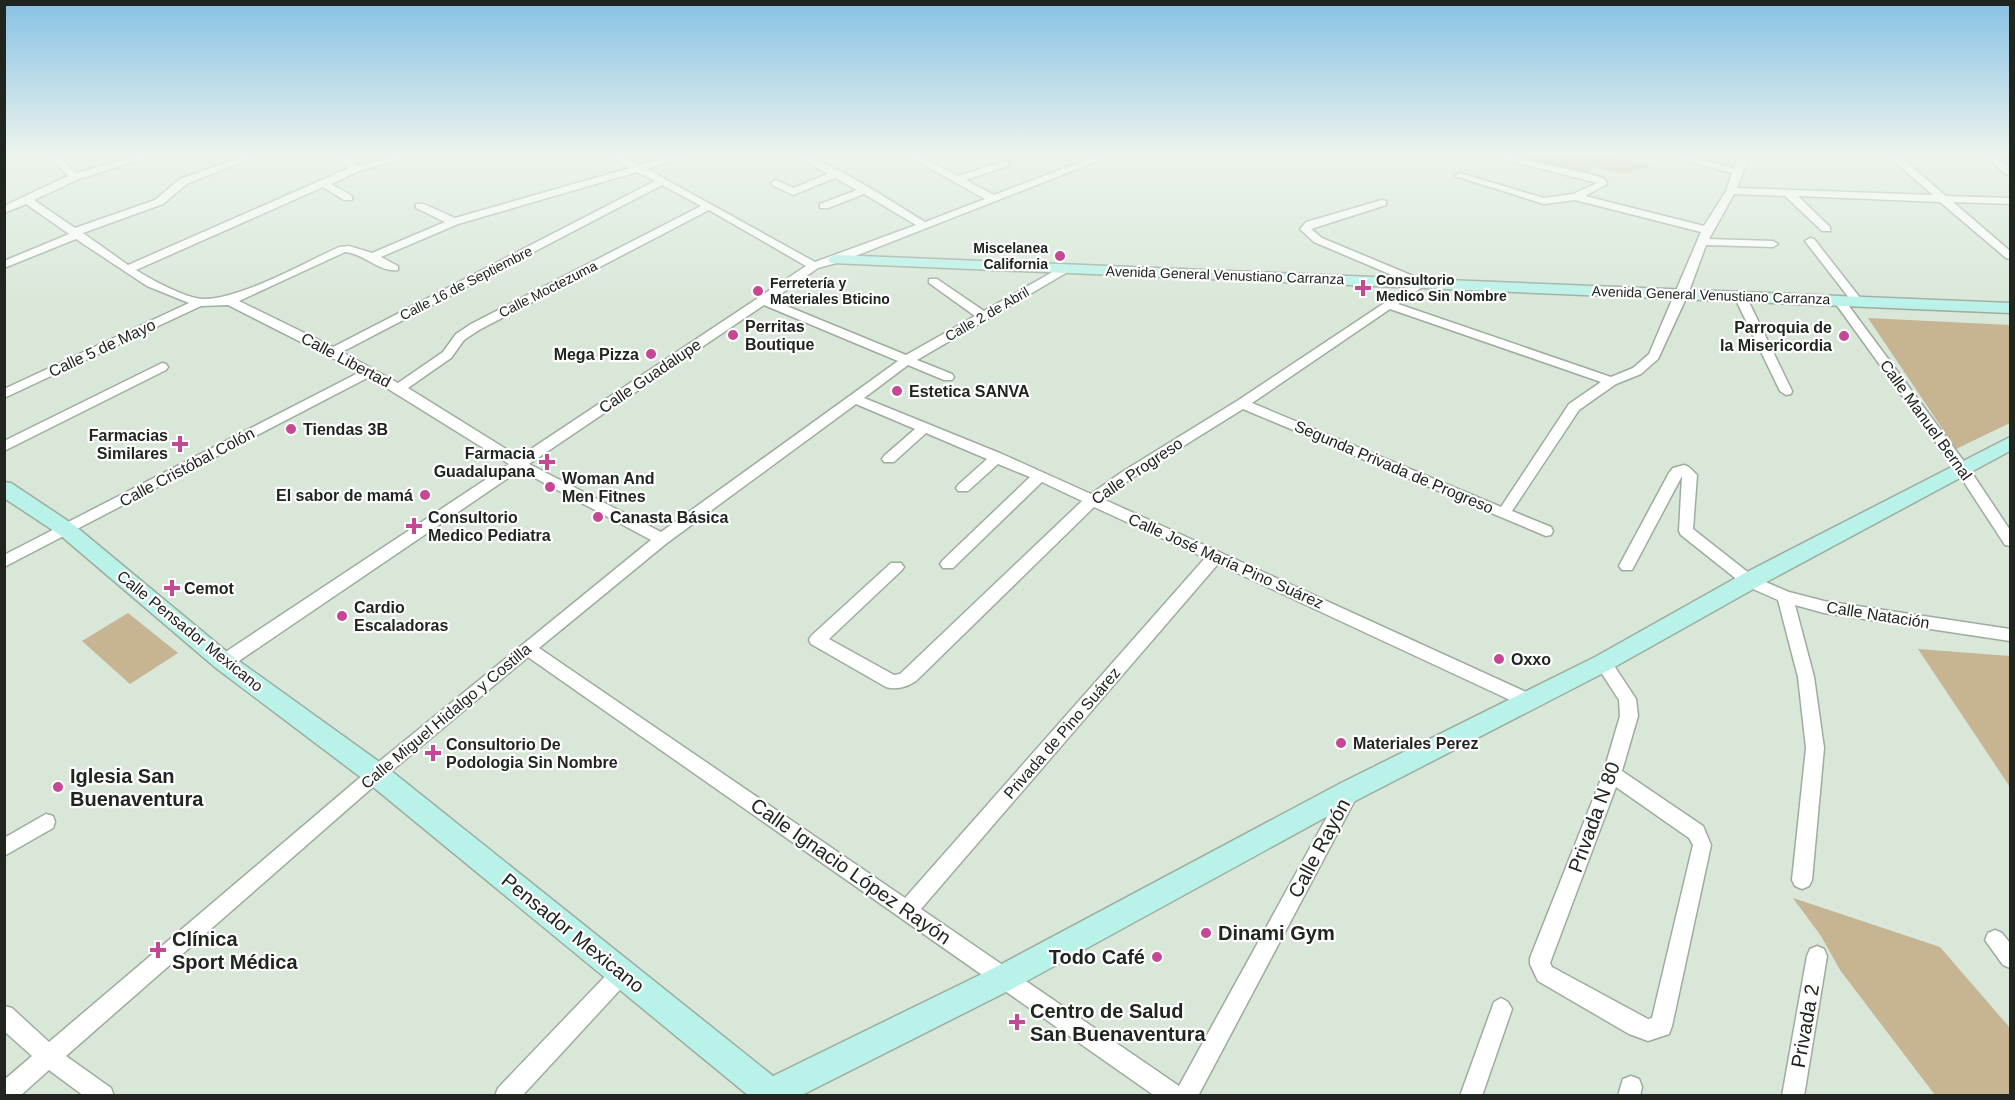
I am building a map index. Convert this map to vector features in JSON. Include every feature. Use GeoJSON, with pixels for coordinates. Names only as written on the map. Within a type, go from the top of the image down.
{"type":"FeatureCollection","features":[{"type":"Feature","properties":{"kind":"main road","name":"Avenida General Venustiano Carranza"},"geometry":{"type":"LineString","coordinates":[[836,260],[2010,308]]}},
{"type":"Feature","properties":{"kind":"main road"},"geometry":{"type":"LineString","coordinates":[[768,1094],[1005,978],[1350,791],[1603,663],[1749,581],[1963,470],[2010,443]]}},
{"type":"Feature","properties":{"kind":"main road","name":"Calle Pensador Mexicano"},"geometry":{"type":"LineString","coordinates":[[4,488],[67,530],[224,662],[376,774]]}},
{"type":"Feature","properties":{"kind":"main road","name":"Pensador Mexicano"},"geometry":{"type":"LineString","coordinates":[[376,774],[768,1094]]}},
{"type":"Feature","properties":{"kind":"street"},"geometry":{"type":"LineString","coordinates":[[37,206],[127,270],[151,284],[199,303],[230,301],[343,249],[371,257],[394,268]]}},
{"type":"Feature","properties":{"kind":"street"},"geometry":{"type":"LineString","coordinates":[[4,265],[77,233],[148,206]]}},
{"type":"Feature","properties":{"kind":"street"},"geometry":{"type":"LineString","coordinates":[[127,270],[270,206]]}},
{"type":"Feature","properties":{"kind":"street"},"geometry":{"type":"LineString","coordinates":[[421,206],[454,222]]}},
{"type":"Feature","properties":{"kind":"street"},"geometry":{"type":"LineString","coordinates":[[371,257],[454,222],[508,206]]}},
{"type":"Feature","properties":{"kind":"street","name":"Calle 16 de Septiembre"},"geometry":{"type":"LineString","coordinates":[[333,352],[614,206]]}},
{"type":"Feature","properties":{"kind":"street","name":"Calle Moctezuma"},"geometry":{"type":"LineString","coordinates":[[399,388],[447,355],[460,337],[475,327],[708,206]]}},
{"type":"Feature","properties":{"kind":"street"},"geometry":{"type":"LineString","coordinates":[[710,206],[814,266]]}},
{"type":"Feature","properties":{"kind":"street"},"geometry":{"type":"LineString","coordinates":[[892,206],[923,225]]}},
{"type":"Feature","properties":{"kind":"street","name":"Calle Guadalupe"},"geometry":{"type":"LineString","coordinates":[[224,662],[521,465],[814,266],[836,260],[973,206]]}},
{"type":"Feature","properties":{"kind":"street"},"geometry":{"type":"LineString","coordinates":[[1371,206],[1310,224],[1305,229],[1318,240],[1421,283]]}},
{"type":"Feature","properties":{"kind":"street"},"geometry":{"type":"LineString","coordinates":[[1606,206],[1705,236],[1773,244]]}},
{"type":"Feature","properties":{"kind":"street"},"geometry":{"type":"LineString","coordinates":[[1504,513],[1574,407],[1588,394],[1650,362],[1682,294],[1705,236],[1722,206]]}},
{"type":"Feature","properties":{"kind":"street"},"geometry":{"type":"LineString","coordinates":[[1802,206],[1826,230]]}},
{"type":"Feature","properties":{"kind":"street"},"geometry":{"type":"LineString","coordinates":[[1953,206],[2008,252]]}},
{"type":"Feature","properties":{"kind":"street"},"geometry":{"type":"LineString","coordinates":[[1810,241],[1857,301]]}},
{"type":"Feature","properties":{"kind":"street","name":"Calle 2 de Abril"},"geometry":{"type":"LineString","coordinates":[[907,360],[1067,268]]}},
{"type":"Feature","properties":{"kind":"street"},"geometry":{"type":"LineString","coordinates":[[933,281],[983,316]]}},
{"type":"Feature","properties":{"kind":"street","name":"Calle Progreso"},"geometry":{"type":"LineString","coordinates":[[896,567],[818,640],[892,681],[904,680],[1091,501],[1127,475],[1242,404],[1421,283]]}},
{"type":"Feature","properties":{"kind":"street"},"geometry":{"type":"LineString","coordinates":[[1740,296],[1786,391]]}},
{"type":"Feature","properties":{"kind":"street"},"geometry":{"type":"LineString","coordinates":[[762,300],[948,377]]}},
{"type":"Feature","properties":{"kind":"street","name":"Calle Manuel Bernal"},"geometry":{"type":"LineString","coordinates":[[1839,300],[1963,470],[2010,541]]}},
{"type":"Feature","properties":{"kind":"street","name":"Calle Libertad"},"geometry":{"type":"LineString","coordinates":[[230,301],[399,388],[521,465],[662,539]]}},
{"type":"Feature","properties":{"kind":"street","name":"Calle 5 de Mayo"},"geometry":{"type":"LineString","coordinates":[[4,394],[199,303]]}},
{"type":"Feature","properties":{"kind":"street"},"geometry":{"type":"LineString","coordinates":[[1390,305],[1611,381]]}},
{"type":"Feature","properties":{"kind":"street","name":"Calle Miguel Hidalgo y Costilla"},"geometry":{"type":"LineString","coordinates":[[7,1090],[527,648],[662,539],[907,360]]}},
{"type":"Feature","properties":{"kind":"street"},"geometry":{"type":"LineString","coordinates":[[4,447],[162,368]]}},
{"type":"Feature","properties":{"kind":"street","name":"Calle Cristóbal Colón"},"geometry":{"type":"LineString","coordinates":[[4,562],[369,372]]}},
{"type":"Feature","properties":{"kind":"street","name":"Calle José María Pino Suárez"},"geometry":{"type":"LineString","coordinates":[[854,398],[1040,476],[1529,700]]}},
{"type":"Feature","properties":{"kind":"street","name":"Segunda Privada de Progreso"},"geometry":{"type":"LineString","coordinates":[[1242,404],[1546,531]]}},
{"type":"Feature","properties":{"kind":"street"},"geometry":{"type":"LineString","coordinates":[[889,459],[925,427]]}},
{"type":"Feature","properties":{"kind":"street"},"geometry":{"type":"LineString","coordinates":[[963,488],[997,457]]}},
{"type":"Feature","properties":{"kind":"street","name":"Calle Natación"},"geometry":{"type":"LineString","coordinates":[[1627,566],[1674,476],[1680,470],[1689,474],[1686,531],[1749,581],[1785,597],[1824,607],[2010,635]]}},
{"type":"Feature","properties":{"kind":"street"},"geometry":{"type":"LineString","coordinates":[[948,564],[1040,476]]}},
{"type":"Feature","properties":{"kind":"street","name":"Privada de Pino Suárez"},"geometry":{"type":"LineString","coordinates":[[908,909],[1216,556]]}},
{"type":"Feature","properties":{"kind":"street"},"geometry":{"type":"LineString","coordinates":[[1785,597],[1806,677],[1815,748],[1802,879]]}},
{"type":"Feature","properties":{"kind":"street","name":"Calle Ignacio López Rayón"},"geometry":{"type":"LineString","coordinates":[[527,648],[1175,1095]]}},
{"type":"Feature","properties":{"kind":"street","name":"Privada N 80"},"geometry":{"type":"LineString","coordinates":[[1603,663],[1627,699],[1629,716],[1612,774],[1540,958],[1540,964],[1545,974],[1648,1030],[1661,1026],[1702,840],[1696,832],[1612,774]]}},
{"type":"Feature","properties":{"kind":"street","name":"Calle Rayón"},"geometry":{"type":"LineString","coordinates":[[1186,1095],[1350,791]]}},
{"type":"Feature","properties":{"kind":"street"},"geometry":{"type":"LineString","coordinates":[[4,848],[46,822]]}},
{"type":"Feature","properties":{"kind":"street"},"geometry":{"type":"LineString","coordinates":[[1995,940],[2010,958]]}},
{"type":"Feature","properties":{"kind":"street","name":"Privada 2"},"geometry":{"type":"LineString","coordinates":[[1793,1095],[1817,956]]}},
{"type":"Feature","properties":{"kind":"street"},"geometry":{"type":"LineString","coordinates":[[506,1095],[622,973]]}},
{"type":"Feature","properties":{"kind":"street"},"geometry":{"type":"LineString","coordinates":[[1471,1095],[1501,1010]]}},
{"type":"Feature","properties":{"kind":"street"},"geometry":{"type":"LineString","coordinates":[[4,1016],[48,1056],[103,1095]]}},
{"type":"Feature","properties":{"kind":"shaded area"},"geometry":{"type":"Polygon","coordinates":[[[1868,318],[2010,325],[2010,423],[1956,449],[1868,318]]]}},
{"type":"Feature","properties":{"kind":"shaded area"},"geometry":{"type":"Polygon","coordinates":[[[128,613],[178,653],[130,684],[82,641],[128,613]]]}},
{"type":"Feature","properties":{"kind":"shaded area"},"geometry":{"type":"Polygon","coordinates":[[[1918,649],[2010,656],[2010,787],[1918,649]]]}},
{"type":"Feature","properties":{"kind":"shaded area"},"geometry":{"type":"Polygon","coordinates":[[[1793,898],[1940,947],[2010,1028],[2010,1095],[1935,1095],[1840,970],[1821,936],[1793,898]]]}},
{"type":"Feature","properties":{"kind":"place","name":"Miscelanea California"},"geometry":{"type":"Point","coordinates":[1060,256]}},
{"type":"Feature","properties":{"kind":"place","name":"Consultorio Medico Sin Nombre"},"geometry":{"type":"Point","coordinates":[1363,288]}},
{"type":"Feature","properties":{"kind":"place","name":"Ferretería y Materiales Bticino"},"geometry":{"type":"Point","coordinates":[758,291]}},
{"type":"Feature","properties":{"kind":"place","name":"Perritas Boutique"},"geometry":{"type":"Point","coordinates":[733,335]}},
{"type":"Feature","properties":{"kind":"place","name":"Parroquia de la Misericordia"},"geometry":{"type":"Point","coordinates":[1844,336]}},
{"type":"Feature","properties":{"kind":"place","name":"Mega Pizza"},"geometry":{"type":"Point","coordinates":[651,354]}},
{"type":"Feature","properties":{"kind":"place","name":"Estetica SANVA"},"geometry":{"type":"Point","coordinates":[897,391]}},
{"type":"Feature","properties":{"kind":"place","name":"Tiendas 3B"},"geometry":{"type":"Point","coordinates":[291,429]}},
{"type":"Feature","properties":{"kind":"place","name":"Farmacias Similares"},"geometry":{"type":"Point","coordinates":[180,444]}},
{"type":"Feature","properties":{"kind":"place","name":"Farmacia Guadalupana"},"geometry":{"type":"Point","coordinates":[547,462]}},
{"type":"Feature","properties":{"kind":"place","name":"Woman And Men Fitnes"},"geometry":{"type":"Point","coordinates":[550,487]}},
{"type":"Feature","properties":{"kind":"place","name":"El sabor de mamá"},"geometry":{"type":"Point","coordinates":[425,495]}},
{"type":"Feature","properties":{"kind":"place","name":"Canasta Básica"},"geometry":{"type":"Point","coordinates":[598,517]}},
{"type":"Feature","properties":{"kind":"place","name":"Consultorio Medico Pediatra"},"geometry":{"type":"Point","coordinates":[414,526]}},
{"type":"Feature","properties":{"kind":"place","name":"Cemot"},"geometry":{"type":"Point","coordinates":[172,588]}},
{"type":"Feature","properties":{"kind":"place","name":"Cardio Escaladoras"},"geometry":{"type":"Point","coordinates":[342,616]}},
{"type":"Feature","properties":{"kind":"place","name":"Oxxo"},"geometry":{"type":"Point","coordinates":[1499,659]}},
{"type":"Feature","properties":{"kind":"place","name":"Materiales Perez"},"geometry":{"type":"Point","coordinates":[1341,743]}},
{"type":"Feature","properties":{"kind":"place","name":"Consultorio De Podologia Sin Nombre"},"geometry":{"type":"Point","coordinates":[433,753]}},
{"type":"Feature","properties":{"kind":"place","name":"Iglesia San Buenaventura"},"geometry":{"type":"Point","coordinates":[58,787]}},
{"type":"Feature","properties":{"kind":"place","name":"Dinami Gym"},"geometry":{"type":"Point","coordinates":[1206,933]}},
{"type":"Feature","properties":{"kind":"place","name":"Clínica Sport Médica"},"geometry":{"type":"Point","coordinates":[158,950]}},
{"type":"Feature","properties":{"kind":"place","name":"Todo Café"},"geometry":{"type":"Point","coordinates":[1157,957]}},
{"type":"Feature","properties":{"kind":"place","name":"Centro de Salud San Buenaventura"},"geometry":{"type":"Point","coordinates":[1017,1022]}}]}
